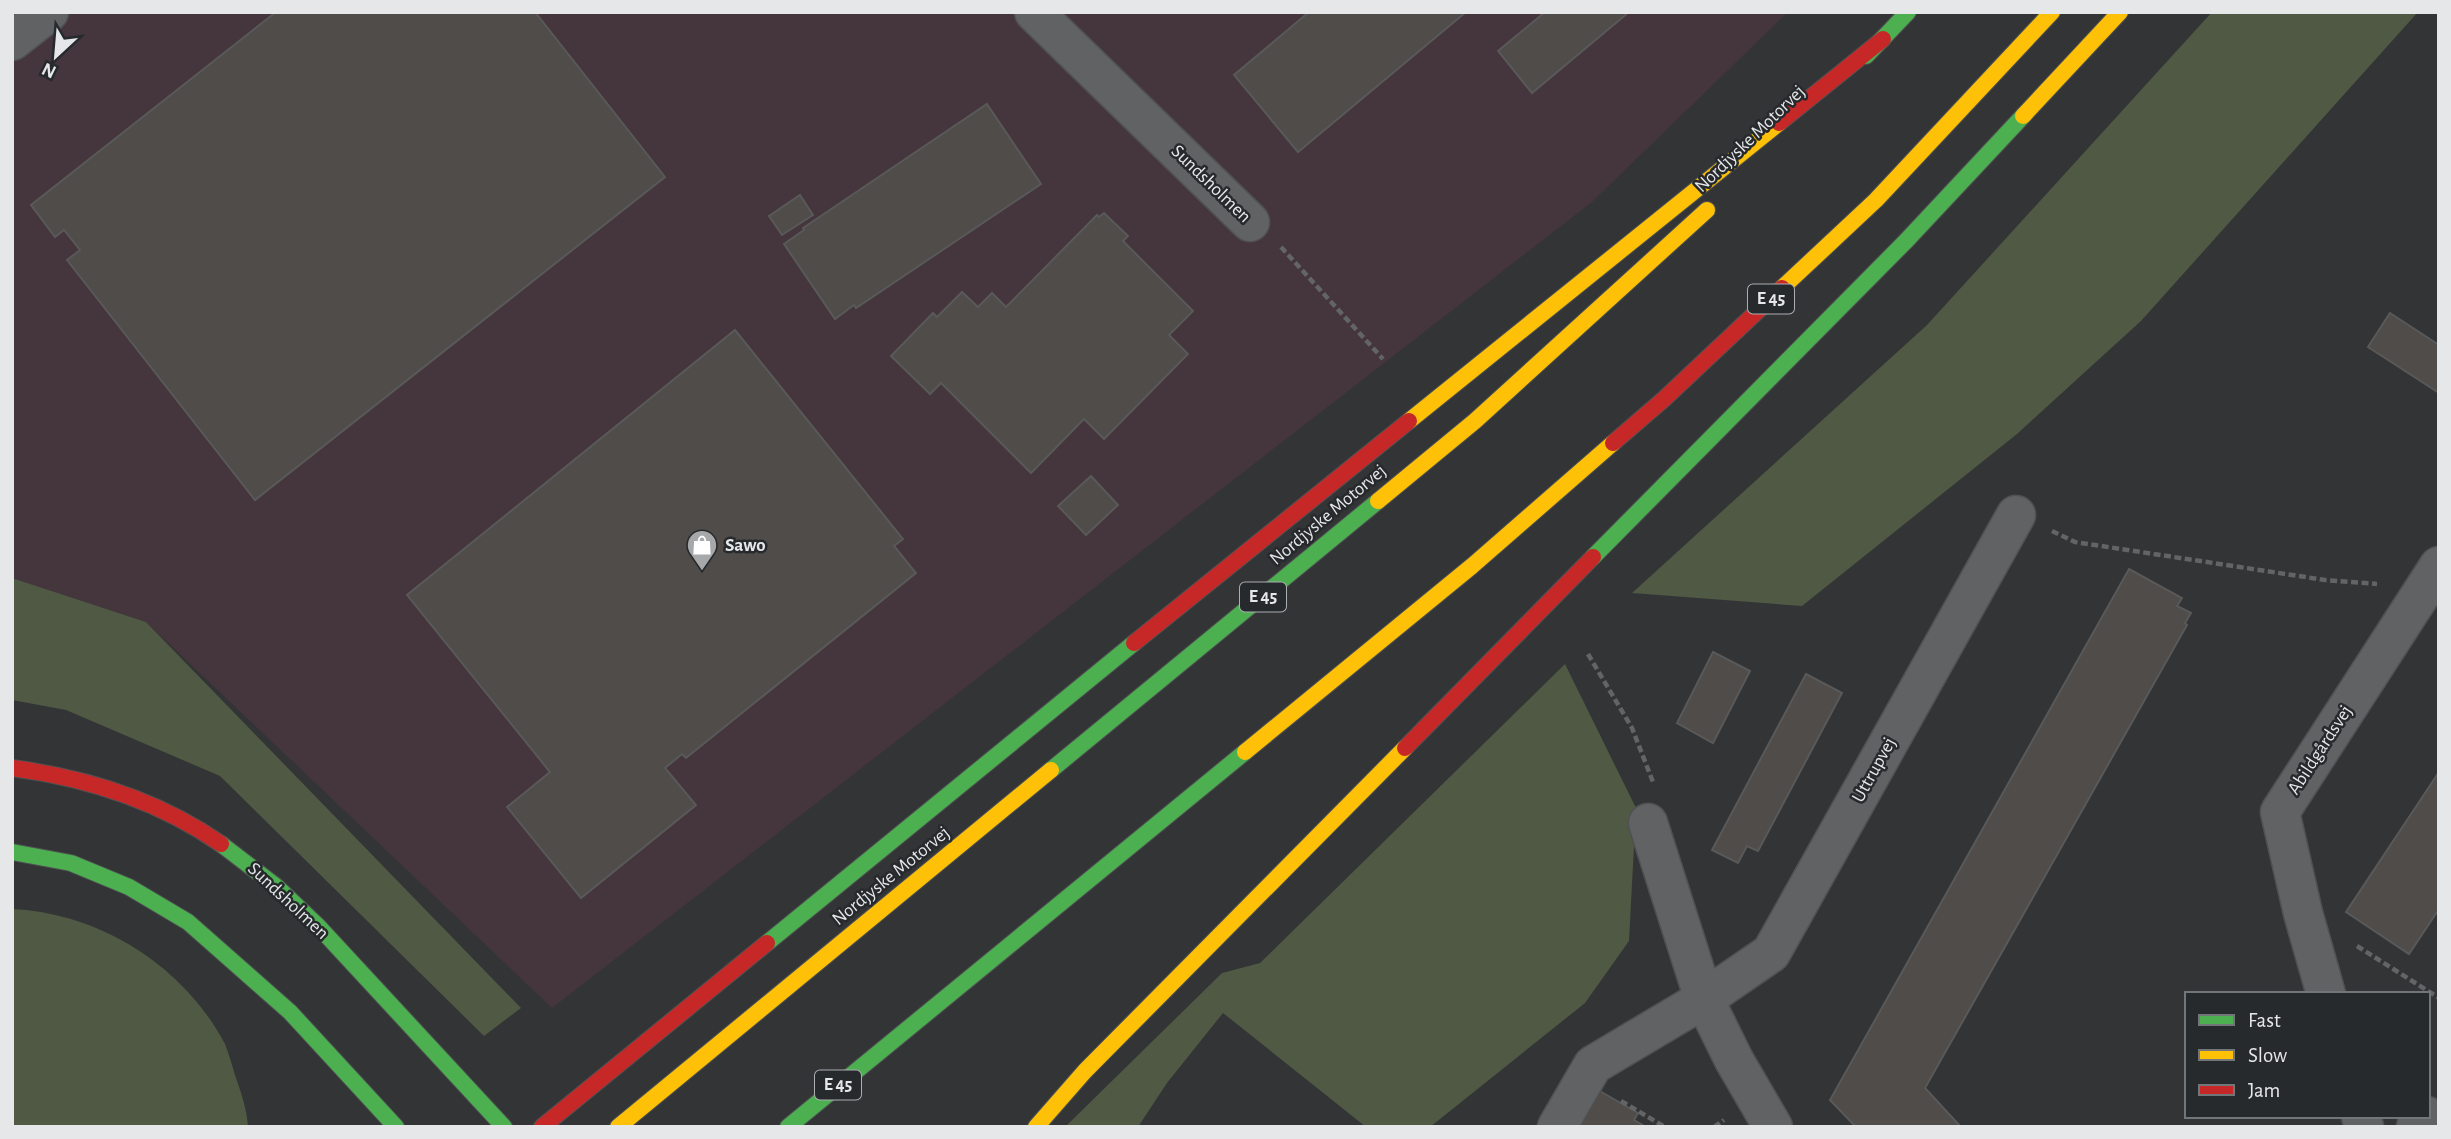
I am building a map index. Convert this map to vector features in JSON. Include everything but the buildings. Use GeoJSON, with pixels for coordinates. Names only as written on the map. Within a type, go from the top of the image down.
{"type":"FeatureCollection","features":[{"type":"Feature","properties":{"kind":"main road","name":"Nordjyske Motorvej"},"geometry":{"type":"LineString","coordinates":[[1763,156],[1908,12]]}},
{"type":"Feature","properties":{"kind":"main road","name":"E 45"},"geometry":{"type":"LineString","coordinates":[[788,1127],[1472,566],[1664,399],[1876,200],[2052,12]]}},
{"type":"Feature","properties":{"kind":"main road"},"geometry":{"type":"LineString","coordinates":[[1035,1127],[1085,1071],[1906,241],[2120,12]]}},
{"type":"Feature","properties":{"kind":"main road"},"geometry":{"type":"LineString","coordinates":[[542,1127],[1123,652],[1883,39]]}},
{"type":"Feature","properties":{"kind":"main road","name":"Nordjyske Motorvej"},"geometry":{"type":"LineString","coordinates":[[618,1127],[1475,421],[1723,195]]}},
{"type":"Feature","properties":{"kind":"main road","name":"Sundsholmen"},"geometry":{"type":"LineString","coordinates":[[12,768],[46,771],[112,787],[182,818],[244,859],[309,917],[504,1127]]}},
{"type":"Feature","properties":{"kind":"main road"},"geometry":{"type":"LineString","coordinates":[[12,852],[71,863],[129,887],[188,922],[290,1012],[396,1127]]}},
{"type":"Feature","properties":{"kind":"street"},"geometry":{"type":"LineString","coordinates":[[12,41],[49,12]]}},
{"type":"Feature","properties":{"kind":"street","name":"Sundsholmen"},"geometry":{"type":"LineString","coordinates":[[1034,12],[1250,222]]}},
{"type":"Feature","properties":{"kind":"street","name":"Uttrupvej"},"geometry":{"type":"LineString","coordinates":[[1557,1127],[1593,1065],[1704,999],[1771,953],[2016,515]]}},
{"type":"Feature","properties":{"kind":"street","name":"Abildgårdsvej"},"geometry":{"type":"LineString","coordinates":[[2325,992],[2303,913],[2280,812],[2429,582]]}},
{"type":"Feature","properties":{"kind":"street"},"geometry":{"type":"LineString","coordinates":[[1648,823],[1704,999],[1734,1060],[1773,1127]]}},
{"type":"Feature","properties":{"kind":"path","name":"Sundsholmen"},"geometry":{"type":"LineString","coordinates":[[1250,222],[1287,252],[1383,359]]}},
{"type":"Feature","properties":{"kind":"path"},"geometry":{"type":"LineString","coordinates":[[2016,515],[2075,542],[2325,580],[2378,584],[2429,582]]}},
{"type":"Feature","properties":{"kind":"path"},"geometry":{"type":"LineString","coordinates":[[1588,654],[1632,728],[1657,794],[1648,823]]}},
{"type":"Feature","properties":{"kind":"path"},"geometry":{"type":"LineString","coordinates":[[2303,913],[2429,992]]}},
{"type":"Feature","properties":{"kind":"path"},"geometry":{"type":"LineString","coordinates":[[1584,1080],[1665,1127]]}},
{"type":"Feature","properties":{"kind":"shaded area"},"geometry":{"type":"Polygon","coordinates":[[[12,12],[1788,12],[1592,202],[552,1008],[146,622],[12,578],[12,12]]]}},
{"type":"Feature","properties":{"kind":"green space"},"geometry":{"type":"Polygon","coordinates":[[[2212,12],[2418,12],[2141,321],[2017,434],[1802,606],[1632,593],[1927,325],[2212,12]]]}},
{"type":"Feature","properties":{"kind":"green space"},"geometry":{"type":"Polygon","coordinates":[[[12,578],[146,622],[521,1008],[484,1036],[220,776],[66,710],[12,700],[12,578]]]}},
{"type":"Feature","properties":{"kind":"green space"},"geometry":{"type":"Polygon","coordinates":[[[1565,664],[1636,808],[1629,941],[1585,1003],[1430,1127],[1366,1127],[1223,1013],[1167,1083],[1138,1127],[1065,1127],[1222,973],[1260,963],[1565,664]]]}},
{"type":"Feature","properties":{"kind":"green space"},"geometry":{"type":"Polygon","coordinates":[[[12,909],[77,921],[107,933],[163,968],[208,1016],[225,1044],[243,1101],[248,1127],[12,1127],[12,909]]]}},
{"type":"Feature","properties":{"kind":"traffic: fast"},"geometry":{"type":"LineString","coordinates":[[1866,56],[1908,12]]}},
{"type":"Feature","properties":{"kind":"traffic: fast"},"geometry":{"type":"LineString","coordinates":[[1593,557],[1906,241],[2023,116]]}},
{"type":"Feature","properties":{"kind":"traffic: fast"},"geometry":{"type":"LineString","coordinates":[[1051,770],[1378,501]]}},
{"type":"Feature","properties":{"kind":"traffic: fast"},"geometry":{"type":"LineString","coordinates":[[767,943],[1134,643]]}},
{"type":"Feature","properties":{"kind":"traffic: fast"},"geometry":{"type":"LineString","coordinates":[[788,1127],[1245,752]]}},
{"type":"Feature","properties":{"kind":"traffic: fast"},"geometry":{"type":"LineString","coordinates":[[221,844],[277,887],[318,926],[504,1127]]}},
{"type":"Feature","properties":{"kind":"traffic: fast"},"geometry":{"type":"LineString","coordinates":[[12,852],[71,863],[129,887],[188,922],[290,1012],[396,1127]]}},
{"type":"Feature","properties":{"kind":"traffic: slow"},"geometry":{"type":"LineString","coordinates":[[1782,288],[1876,200],[2052,12]]}},
{"type":"Feature","properties":{"kind":"traffic: slow"},"geometry":{"type":"LineString","coordinates":[[2023,116],[2120,12]]}},
{"type":"Feature","properties":{"kind":"traffic: slow"},"geometry":{"type":"LineString","coordinates":[[1409,421],[1779,123]]}},
{"type":"Feature","properties":{"kind":"traffic: slow"},"geometry":{"type":"LineString","coordinates":[[1378,501],[1475,421],[1707,210]]}},
{"type":"Feature","properties":{"kind":"traffic: slow"},"geometry":{"type":"LineString","coordinates":[[1245,752],[1472,566],[1613,443]]}},
{"type":"Feature","properties":{"kind":"traffic: slow"},"geometry":{"type":"LineString","coordinates":[[1036,1127],[1085,1071],[1405,748]]}},
{"type":"Feature","properties":{"kind":"traffic: slow"},"geometry":{"type":"LineString","coordinates":[[618,1127],[1051,770]]}},
{"type":"Feature","properties":{"kind":"traffic: jam"},"geometry":{"type":"LineString","coordinates":[[1779,123],[1883,39]]}},
{"type":"Feature","properties":{"kind":"traffic: jam"},"geometry":{"type":"LineString","coordinates":[[1613,443],[1782,288]]}},
{"type":"Feature","properties":{"kind":"traffic: jam"},"geometry":{"type":"LineString","coordinates":[[1134,643],[1409,421]]}},
{"type":"Feature","properties":{"kind":"traffic: jam"},"geometry":{"type":"LineString","coordinates":[[1405,748],[1593,557]]}},
{"type":"Feature","properties":{"kind":"traffic: jam"},"geometry":{"type":"LineString","coordinates":[[12,768],[68,778],[121,793],[172,815],[221,844]]}},
{"type":"Feature","properties":{"kind":"traffic: jam"},"geometry":{"type":"LineString","coordinates":[[542,1127],[767,943]]}},
{"type":"Feature","properties":{"kind":"place","name":"Sawo"},"geometry":{"type":"Point","coordinates":[702,572]}}]}
